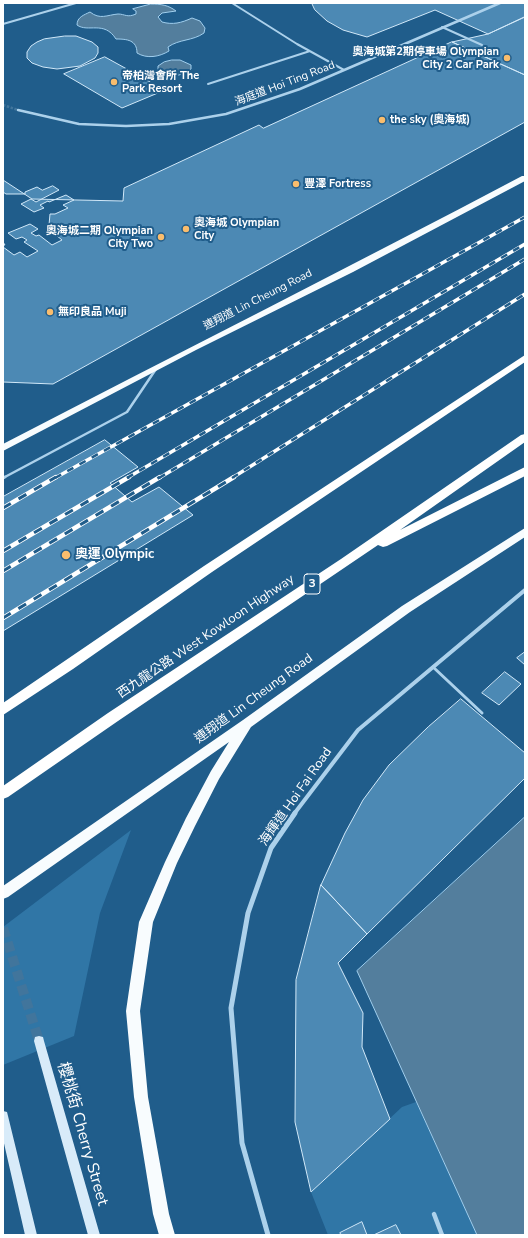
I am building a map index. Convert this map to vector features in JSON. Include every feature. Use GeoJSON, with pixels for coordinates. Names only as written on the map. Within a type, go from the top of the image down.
{"type":"FeatureCollection","features":[{"type":"Feature","properties":{"kind":"highway","name":"連翔道 Lin Cheung Road"},"geometry":{"type":"LineString","coordinates":[[3,448],[193,348],[357,266],[525,178]]}},
{"type":"Feature","properties":{"kind":"highway"},"geometry":{"type":"LineString","coordinates":[[3,710],[208,569],[525,358]]}},
{"type":"Feature","properties":{"kind":"highway","name":"西九龍公路 West Kowloon Highway"},"geometry":{"type":"LineString","coordinates":[[3,793],[113,717],[345,562],[525,437]]}},
{"type":"Feature","properties":{"kind":"highway"},"geometry":{"type":"LineString","coordinates":[[345,562],[525,471]]}},
{"type":"Feature","properties":{"kind":"highway","name":"連翔道 Lin Cheung Road"},"geometry":{"type":"LineString","coordinates":[[3,893],[247,723],[406,608],[525,532]]}},
{"type":"Feature","properties":{"kind":"highway"},"geometry":{"type":"LineString","coordinates":[[167,1235],[161,1214],[141,1097],[133,1011],[146,922],[171,862],[190,822],[215,775],[247,723]]}},
{"type":"Feature","properties":{"kind":"main road","name":"櫻桃街 Cherry Street"},"geometry":{"type":"LineString","coordinates":[[39,1041],[94,1235]]}},
{"type":"Feature","properties":{"kind":"main road"},"geometry":{"type":"LineString","coordinates":[[3,1116],[31,1235]]}},
{"type":"Feature","properties":{"kind":"street","name":"海庭道 Hoi Ting Road"},"geometry":{"type":"LineString","coordinates":[[18,110],[79,124],[126,126],[169,124],[226,114],[300,89],[500,3]]}},
{"type":"Feature","properties":{"kind":"street","name":"海輝道 Hoi Fai Road"},"geometry":{"type":"LineString","coordinates":[[268,1235],[242,1143],[231,1008],[248,912],[271,848],[358,730],[496,612],[525,590]]}},
{"type":"Feature","properties":{"kind":"street"},"geometry":{"type":"LineString","coordinates":[[434,1214],[442,1235]]}},
{"type":"Feature","properties":{"kind":"lane"},"geometry":{"type":"LineString","coordinates":[[3,24],[76,3]]}},
{"type":"Feature","properties":{"kind":"lane"},"geometry":{"type":"LineString","coordinates":[[232,3],[297,44],[344,70]]}},
{"type":"Feature","properties":{"kind":"lane"},"geometry":{"type":"LineString","coordinates":[[442,27],[482,45]]}},
{"type":"Feature","properties":{"kind":"lane"},"geometry":{"type":"LineString","coordinates":[[208,84],[310,51]]}},
{"type":"Feature","properties":{"kind":"lane"},"geometry":{"type":"LineString","coordinates":[[3,478],[127,412],[156,368]]}},
{"type":"Feature","properties":{"kind":"lane"},"geometry":{"type":"LineString","coordinates":[[433,667],[482,713]]}},
{"type":"Feature","properties":{"kind":"shaded area"},"geometry":{"type":"Polygon","coordinates":[[[151,4],[164,5],[176,11],[162,13],[158,17],[162,22],[177,23],[192,18],[200,21],[205,28],[204,33],[200,36],[172,44],[168,47],[169,51],[165,53],[149,57],[137,53],[135,45],[131,41],[116,39],[111,33],[101,28],[86,28],[77,25],[78,20],[83,15],[90,12],[97,16],[118,14],[130,16],[136,14],[136,11],[133,9],[151,4]]]}},
{"type":"Feature","properties":{"kind":"shaded area"},"geometry":{"type":"Polygon","coordinates":[[[180,60],[191,65],[191,69],[183,74],[174,76],[162,73],[158,70],[158,66],[164,62],[180,60]]]}},
{"type":"Feature","properties":{"kind":"shaded area"},"geometry":{"type":"Polygon","coordinates":[[[525,817],[525,1235],[477,1235],[357,971],[525,817]]]}},
{"type":"Feature","properties":{"kind":"shaded area"},"geometry":{"type":"Polygon","coordinates":[[[131,830],[100,913],[74,1036],[3,1065],[3,927],[131,830]]]}},
{"type":"Feature","properties":{"kind":"shaded area"},"geometry":{"type":"Polygon","coordinates":[[[416,1102],[477,1235],[328,1235],[311,1192],[402,1107],[416,1102]]]}},
{"type":"Feature","properties":{"kind":"building"},"geometry":{"type":"Polygon","coordinates":[[[312,3],[525,3],[525,17],[488,34],[435,10],[367,37],[343,30],[327,21],[315,10],[312,3]]]}},
{"type":"Feature","properties":{"kind":"building","name":"奧海城第2期停車場 Olympian City 2 Car Park"},"geometry":{"type":"Polygon","coordinates":[[[525,17],[525,75],[452,42],[488,34],[525,17]]]}},
{"type":"Feature","properties":{"kind":"building"},"geometry":{"type":"Polygon","coordinates":[[[76,36],[92,42],[98,47],[98,53],[95,58],[80,66],[57,69],[43,67],[32,63],[27,58],[27,52],[31,46],[37,42],[44,39],[76,36]]]}},
{"type":"Feature","properties":{"kind":"building","name":"奧海城二期 Olympian City Two"},"geometry":{"type":"Polygon","coordinates":[[[452,42],[525,75],[525,122],[53,384],[3,382],[3,180],[32,199],[123,201],[124,188],[259,125],[263,128],[452,42]]]}},
{"type":"Feature","properties":{"kind":"building","name":"帝柏灣會所 The Park Resort"},"geometry":{"type":"Polygon","coordinates":[[[105,57],[165,90],[122,108],[64,74],[105,57]]]}},
{"type":"Feature","properties":{"kind":"building"},"geometry":{"type":"Polygon","coordinates":[[[53,186],[59,190],[36,202],[31,199],[21,204],[34,212],[44,208],[40,205],[66,195],[74,200],[63,205],[68,208],[55,214],[50,214],[49,225],[55,225],[64,231],[56,235],[62,240],[52,245],[39,235],[36,236],[31,233],[38,229],[30,224],[8,233],[16,239],[22,237],[27,240],[24,242],[38,251],[27,257],[20,252],[14,255],[3,247],[5,244],[3,244],[3,192],[6,194],[25,194],[25,192],[37,187],[42,190],[53,186]]]}},
{"type":"Feature","properties":{"kind":"building","name":"奧運 Olympic"},"geometry":{"type":"Polygon","coordinates":[[[105,440],[138,467],[110,483],[132,502],[159,487],[193,515],[3,631],[3,497],[105,440]]]}},
{"type":"Feature","properties":{"kind":"building"},"geometry":{"type":"Polygon","coordinates":[[[525,652],[525,665],[517,658],[525,652]]]}},
{"type":"Feature","properties":{"kind":"building"},"geometry":{"type":"Polygon","coordinates":[[[505,672],[521,684],[499,705],[482,693],[505,672]]]}},
{"type":"Feature","properties":{"kind":"building"},"geometry":{"type":"Polygon","coordinates":[[[461,699],[525,753],[525,778],[367,934],[321,885],[345,833],[363,800],[389,765],[428,727],[461,699]]]}},
{"type":"Feature","properties":{"kind":"building"},"geometry":{"type":"Polygon","coordinates":[[[321,885],[367,934],[338,963],[363,1013],[362,1047],[390,1119],[311,1192],[295,1122],[296,980],[321,885]]]}},
{"type":"Feature","properties":{"kind":"building"},"geometry":{"type":"Polygon","coordinates":[[[362,1222],[367,1235],[341,1235],[340,1233],[362,1222]]]}},
{"type":"Feature","properties":{"kind":"building"},"geometry":{"type":"Polygon","coordinates":[[[396,1225],[401,1235],[374,1235],[396,1225]]]}},
{"type":"Feature","properties":{"kind":"tunnel"},"geometry":{"type":"LineString","coordinates":[[3,105],[18,110]]}},
{"type":"Feature","properties":{"kind":"tunnel"},"geometry":{"type":"LineString","coordinates":[[3,928],[39,1041]]}},
{"type":"Feature","properties":{"kind":"railway"},"geometry":{"type":"LineString","coordinates":[[55,478],[525,217]]}},
{"type":"Feature","properties":{"kind":"railway"},"geometry":{"type":"LineString","coordinates":[[127,478],[525,244]]}},
{"type":"Feature","properties":{"kind":"railway"},"geometry":{"type":"LineString","coordinates":[[159,478],[525,259]]}},
{"type":"Feature","properties":{"kind":"railway"},"geometry":{"type":"LineString","coordinates":[[232,478],[525,294]]}},
{"type":"Feature","properties":{"kind":"railway"},"geometry":{"type":"LineString","coordinates":[[3,508],[56,477]]}},
{"type":"Feature","properties":{"kind":"railway"},"geometry":{"type":"LineString","coordinates":[[3,551],[129,477]]}},
{"type":"Feature","properties":{"kind":"railway"},"geometry":{"type":"LineString","coordinates":[[3,571],[160,477]]}},
{"type":"Feature","properties":{"kind":"railway"},"geometry":{"type":"LineString","coordinates":[[3,618],[234,477]]}},
{"type":"Feature","properties":{"kind":"place","name":"奧海城第2期停車場 Olympian City 2 Car Park"},"geometry":{"type":"Point","coordinates":[507,58]}},
{"type":"Feature","properties":{"kind":"place","name":"帝柏灣會所 The Park Resort"},"geometry":{"type":"Point","coordinates":[114,82]}},
{"type":"Feature","properties":{"kind":"place","name":"the sky (奧海城)"},"geometry":{"type":"Point","coordinates":[382,120]}},
{"type":"Feature","properties":{"kind":"place","name":"豐澤 Fortress"},"geometry":{"type":"Point","coordinates":[296,184]}},
{"type":"Feature","properties":{"kind":"place","name":"奧海城 Olympian City"},"geometry":{"type":"Point","coordinates":[186,229]}},
{"type":"Feature","properties":{"kind":"place","name":"奧海城二期 Olympian City Two"},"geometry":{"type":"Point","coordinates":[161,237]}},
{"type":"Feature","properties":{"kind":"place","name":"無印良品 Muji"},"geometry":{"type":"Point","coordinates":[50,312]}},
{"type":"Feature","properties":{"kind":"place","name":"奧運 Olympic"},"geometry":{"type":"Point","coordinates":[66,555]}}]}
